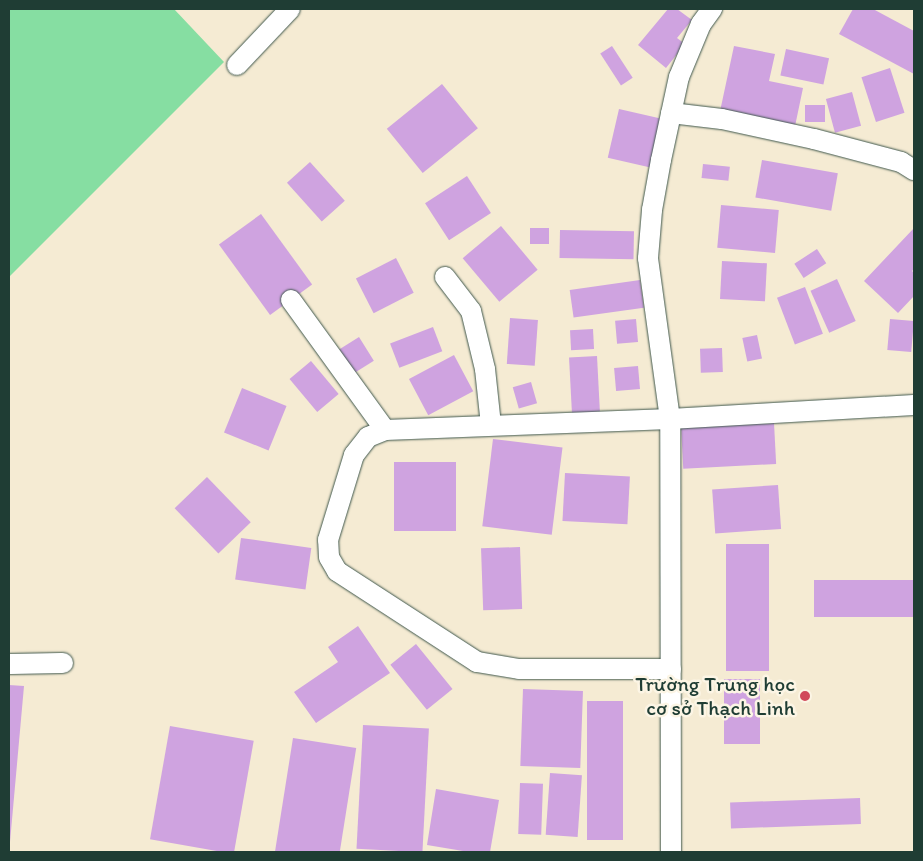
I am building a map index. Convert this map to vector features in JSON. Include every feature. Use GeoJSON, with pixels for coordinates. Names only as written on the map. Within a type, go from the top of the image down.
{"type":"FeatureCollection","features":[{"type":"Feature","properties":{"kind":"street"},"geometry":{"type":"LineString","coordinates":[[237,66],[290,9]]}},
{"type":"Feature","properties":{"kind":"street"},"geometry":{"type":"LineString","coordinates":[[671,852],[670,420],[648,258],[654,202],[680,77],[700,24],[712,9]]}},
{"type":"Feature","properties":{"kind":"street"},"geometry":{"type":"LineString","coordinates":[[671,113],[722,119],[814,139],[901,162],[914,170]]}},
{"type":"Feature","properties":{"kind":"street"},"geometry":{"type":"LineString","coordinates":[[446,277],[471,311],[485,369],[491,425]]}},
{"type":"Feature","properties":{"kind":"street"},"geometry":{"type":"LineString","coordinates":[[291,300],[385,430]]}},
{"type":"Feature","properties":{"kind":"street"},"geometry":{"type":"LineString","coordinates":[[671,669],[519,668],[477,662],[337,571],[329,557],[328,540],[354,455],[368,437],[385,430],[670,420],[914,405]]}},
{"type":"Feature","properties":{"kind":"street"},"geometry":{"type":"LineString","coordinates":[[9,664],[63,663]]}},
{"type":"Feature","properties":{"kind":"green space"},"geometry":{"type":"Polygon","coordinates":[[[9,9],[174,9],[224,62],[9,277],[9,9]]]}},
{"type":"Feature","properties":{"kind":"building"},"geometry":{"type":"Polygon","coordinates":[[[668,9],[677,9],[692,20],[677,38],[685,44],[666,68],[638,45],[668,9]]]}},
{"type":"Feature","properties":{"kind":"building"},"geometry":{"type":"Polygon","coordinates":[[[853,9],[873,9],[914,31],[914,74],[839,34],[853,9]]]}},
{"type":"Feature","properties":{"kind":"building"},"geometry":{"type":"Polygon","coordinates":[[[612,46],[633,78],[621,85],[600,54],[612,46]]]}},
{"type":"Feature","properties":{"kind":"building"},"geometry":{"type":"Polygon","coordinates":[[[734,46],[775,54],[769,81],[803,88],[794,131],[719,116],[734,46]]]}},
{"type":"Feature","properties":{"kind":"building"},"geometry":{"type":"Polygon","coordinates":[[[786,49],[829,58],[823,85],[780,75],[786,49]]]}},
{"type":"Feature","properties":{"kind":"building"},"geometry":{"type":"Polygon","coordinates":[[[890,68],[905,113],[876,122],[861,77],[890,68]]]}},
{"type":"Feature","properties":{"kind":"building"},"geometry":{"type":"Polygon","coordinates":[[[442,84],[478,128],[423,173],[387,129],[442,84]]]}},
{"type":"Feature","properties":{"kind":"building"},"geometry":{"type":"Polygon","coordinates":[[[852,92],[861,126],[835,133],[826,99],[852,92]]]}},
{"type":"Feature","properties":{"kind":"building"},"geometry":{"type":"Polygon","coordinates":[[[805,105],[825,105],[825,122],[805,122],[805,105]]]}},
{"type":"Feature","properties":{"kind":"building"},"geometry":{"type":"Polygon","coordinates":[[[619,109],[664,119],[653,168],[608,158],[619,109]]]}},
{"type":"Feature","properties":{"kind":"building"},"geometry":{"type":"Polygon","coordinates":[[[762,160],[838,173],[831,211],[755,197],[762,160]]]}},
{"type":"Feature","properties":{"kind":"building"},"geometry":{"type":"Polygon","coordinates":[[[310,162],[345,201],[322,221],[287,183],[310,162]]]}},
{"type":"Feature","properties":{"kind":"building"},"geometry":{"type":"Polygon","coordinates":[[[703,164],[730,167],[728,181],[702,178],[703,164]]]}},
{"type":"Feature","properties":{"kind":"building"},"geometry":{"type":"Polygon","coordinates":[[[467,176],[491,213],[449,240],[425,203],[467,176]]]}},
{"type":"Feature","properties":{"kind":"building"},"geometry":{"type":"Polygon","coordinates":[[[721,205],[779,210],[775,253],[717,248],[721,205]]]}},
{"type":"Feature","properties":{"kind":"building"},"geometry":{"type":"Polygon","coordinates":[[[261,214],[312,284],[270,315],[219,245],[261,214]]]}},
{"type":"Feature","properties":{"kind":"building"},"geometry":{"type":"Polygon","coordinates":[[[501,226],[538,270],[499,302],[463,258],[501,226]]]}},
{"type":"Feature","properties":{"kind":"building"},"geometry":{"type":"Polygon","coordinates":[[[530,228],[549,228],[549,244],[530,244],[530,228]]]}},
{"type":"Feature","properties":{"kind":"building"},"geometry":{"type":"Polygon","coordinates":[[[914,228],[914,269],[912,271],[914,273],[914,296],[898,313],[864,281],[914,228]]]}},
{"type":"Feature","properties":{"kind":"building"},"geometry":{"type":"Polygon","coordinates":[[[560,230],[634,231],[634,259],[560,258],[560,230]]]}},
{"type":"Feature","properties":{"kind":"building"},"geometry":{"type":"Polygon","coordinates":[[[817,249],[826,263],[804,278],[794,264],[817,249]]]}},
{"type":"Feature","properties":{"kind":"building"},"geometry":{"type":"Polygon","coordinates":[[[396,258],[414,293],[374,313],[356,278],[396,258]]]}},
{"type":"Feature","properties":{"kind":"building"},"geometry":{"type":"Polygon","coordinates":[[[722,261],[767,263],[765,301],[720,299],[722,261]]]}},
{"type":"Feature","properties":{"kind":"building"},"geometry":{"type":"Polygon","coordinates":[[[837,279],[856,321],[829,333],[811,291],[837,279]]]}},
{"type":"Feature","properties":{"kind":"building"},"geometry":{"type":"Polygon","coordinates":[[[640,280],[644,308],[574,318],[570,290],[640,280]]]}},
{"type":"Feature","properties":{"kind":"building"},"geometry":{"type":"Polygon","coordinates":[[[805,287],[823,334],[795,344],[777,298],[805,287]]]}},
{"type":"Feature","properties":{"kind":"building"},"geometry":{"type":"Polygon","coordinates":[[[510,318],[538,320],[535,366],[507,364],[510,318]]]}},
{"type":"Feature","properties":{"kind":"building"},"geometry":{"type":"Polygon","coordinates":[[[636,319],[638,342],[617,344],[615,321],[636,319]]]}},
{"type":"Feature","properties":{"kind":"building"},"geometry":{"type":"Polygon","coordinates":[[[890,319],[914,321],[911,352],[887,350],[890,319]]]}},
{"type":"Feature","properties":{"kind":"building"},"geometry":{"type":"Polygon","coordinates":[[[433,327],[442,351],[399,368],[390,343],[433,327]]]}},
{"type":"Feature","properties":{"kind":"building"},"geometry":{"type":"Polygon","coordinates":[[[593,329],[594,349],[571,350],[570,330],[593,329]]]}},
{"type":"Feature","properties":{"kind":"building"},"geometry":{"type":"Polygon","coordinates":[[[757,335],[762,358],[747,362],[742,338],[757,335]]]}},
{"type":"Feature","properties":{"kind":"building"},"geometry":{"type":"Polygon","coordinates":[[[359,337],[374,361],[354,373],[339,349],[359,337]]]}},
{"type":"Feature","properties":{"kind":"building"},"geometry":{"type":"Polygon","coordinates":[[[722,348],[723,372],[701,373],[700,349],[722,348]]]}},
{"type":"Feature","properties":{"kind":"building"},"geometry":{"type":"Polygon","coordinates":[[[454,355],[473,391],[428,415],[409,379],[454,355]]]}},
{"type":"Feature","properties":{"kind":"building"},"geometry":{"type":"Polygon","coordinates":[[[597,356],[600,416],[572,417],[569,357],[597,356]]]}},
{"type":"Feature","properties":{"kind":"building"},"geometry":{"type":"Polygon","coordinates":[[[311,361],[339,394],[317,412],[290,379],[311,361]]]}},
{"type":"Feature","properties":{"kind":"building"},"geometry":{"type":"Polygon","coordinates":[[[638,366],[640,389],[616,391],[614,368],[638,366]]]}},
{"type":"Feature","properties":{"kind":"building"},"geometry":{"type":"Polygon","coordinates":[[[531,382],[537,403],[519,408],[513,387],[531,382]]]}},
{"type":"Feature","properties":{"kind":"building"},"geometry":{"type":"Polygon","coordinates":[[[242,388],[287,406],[269,450],[224,433],[242,388]]]}},
{"type":"Feature","properties":{"kind":"building"},"geometry":{"type":"Polygon","coordinates":[[[774,423],[776,464],[683,469],[681,428],[774,423]]]}},
{"type":"Feature","properties":{"kind":"building"},"geometry":{"type":"Polygon","coordinates":[[[493,439],[562,448],[552,535],[482,526],[493,439]]]}},
{"type":"Feature","properties":{"kind":"building"},"geometry":{"type":"Polygon","coordinates":[[[394,462],[456,462],[456,531],[394,531],[394,462]]]}},
{"type":"Feature","properties":{"kind":"building"},"geometry":{"type":"Polygon","coordinates":[[[565,473],[630,476],[627,524],[562,521],[565,473]]]}},
{"type":"Feature","properties":{"kind":"building"},"geometry":{"type":"Polygon","coordinates":[[[207,477],[251,522],[218,554],[175,508],[207,477]]]}},
{"type":"Feature","properties":{"kind":"building"},"geometry":{"type":"Polygon","coordinates":[[[778,485],[781,529],[715,533],[712,490],[778,485]]]}},
{"type":"Feature","properties":{"kind":"building"},"geometry":{"type":"Polygon","coordinates":[[[241,538],[311,548],[305,589],[235,580],[241,538]]]}},
{"type":"Feature","properties":{"kind":"building"},"geometry":{"type":"Polygon","coordinates":[[[726,544],[769,544],[769,671],[726,671],[726,544]]]}},
{"type":"Feature","properties":{"kind":"building"},"geometry":{"type":"Polygon","coordinates":[[[520,547],[522,609],[483,610],[481,548],[520,547]]]}},
{"type":"Feature","properties":{"kind":"building"},"geometry":{"type":"Polygon","coordinates":[[[814,580],[914,580],[914,617],[814,617],[814,580]]]}},
{"type":"Feature","properties":{"kind":"building"},"geometry":{"type":"Polygon","coordinates":[[[358,626],[390,673],[316,723],[294,692],[338,662],[328,647],[358,626]]]}},
{"type":"Feature","properties":{"kind":"building"},"geometry":{"type":"Polygon","coordinates":[[[416,644],[453,689],[427,710],[390,665],[416,644]]]}},
{"type":"Feature","properties":{"kind":"building"},"geometry":{"type":"Polygon","coordinates":[[[724,679],[760,679],[760,744],[724,744],[724,679]]]}},
{"type":"Feature","properties":{"kind":"building"},"geometry":{"type":"Polygon","coordinates":[[[9,685],[24,686],[10,842],[9,841],[9,685]]]}},
{"type":"Feature","properties":{"kind":"building"},"geometry":{"type":"Polygon","coordinates":[[[523,689],[583,691],[580,768],[520,766],[523,689]]]}},
{"type":"Feature","properties":{"kind":"building"},"geometry":{"type":"Polygon","coordinates":[[[587,701],[623,701],[623,840],[587,840],[587,701]]]}},
{"type":"Feature","properties":{"kind":"building"},"geometry":{"type":"Polygon","coordinates":[[[363,725],[429,728],[422,852],[357,849],[363,725]]]}},
{"type":"Feature","properties":{"kind":"building"},"geometry":{"type":"Polygon","coordinates":[[[170,726],[254,741],[234,852],[222,852],[150,839],[170,726]]]}},
{"type":"Feature","properties":{"kind":"building"},"geometry":{"type":"Polygon","coordinates":[[[293,738],[356,748],[340,852],[275,852],[293,738]]]}},
{"type":"Feature","properties":{"kind":"building"},"geometry":{"type":"Polygon","coordinates":[[[550,773],[582,775],[578,837],[546,835],[550,773]]]}},
{"type":"Feature","properties":{"kind":"building"},"geometry":{"type":"Polygon","coordinates":[[[520,783],[543,784],[541,835],[518,834],[520,783]]]}},
{"type":"Feature","properties":{"kind":"building"},"geometry":{"type":"Polygon","coordinates":[[[436,789],[499,800],[490,852],[469,852],[427,845],[436,789]]]}},
{"type":"Feature","properties":{"kind":"building"},"geometry":{"type":"Polygon","coordinates":[[[860,798],[861,824],[731,829],[730,803],[860,798]]]}},
{"type":"Feature","properties":{"kind":"place","name":"Trường Trung học cơ sở Thạch Linh"},"geometry":{"type":"Point","coordinates":[805,696]}}]}
